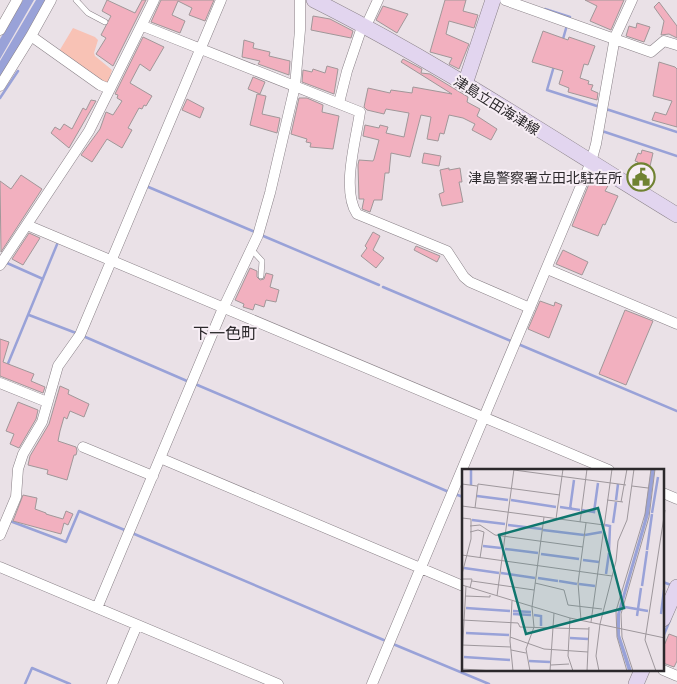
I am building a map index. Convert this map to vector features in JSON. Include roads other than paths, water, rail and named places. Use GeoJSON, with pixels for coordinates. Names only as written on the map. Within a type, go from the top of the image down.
{"type":"FeatureCollection","features":[{"type":"Feature","properties":{"kind":"main road","name":"津島立田海津線"},"geometry":{"type":"LineString","coordinates":[[314,0],[364,25],[465,84],[677,215]]}},
{"type":"Feature","properties":{"kind":"main road"},"geometry":{"type":"LineString","coordinates":[[465,84],[493,0]]}},
{"type":"Feature","properties":{"kind":"main road"},"geometry":{"type":"LineString","coordinates":[[664,617],[677,587]]}},
{"type":"Feature","properties":{"kind":"main road"},"geometry":{"type":"LineString","coordinates":[[636,684],[641,672]]}},
{"type":"Feature","properties":{"kind":"street"},"geometry":{"type":"LineString","coordinates":[[0,30],[17,0]]}},
{"type":"Feature","properties":{"kind":"street"},"geometry":{"type":"LineString","coordinates":[[0,86],[51,0]]}},
{"type":"Feature","properties":{"kind":"street"},"geometry":{"type":"LineString","coordinates":[[0,264],[89,131],[143,26],[154,0]]}},
{"type":"Feature","properties":{"kind":"street"},"geometry":{"type":"LineString","coordinates":[[0,535],[16,497],[18,469],[23,454],[42,422],[58,366],[80,335],[221,0]]}},
{"type":"Feature","properties":{"kind":"street"},"geometry":{"type":"LineString","coordinates":[[97,608],[224,308],[251,249],[270,193],[295,86],[300,30],[300,0]]}},
{"type":"Feature","properties":{"kind":"street"},"geometry":{"type":"LineString","coordinates":[[339,104],[346,71],[364,25],[378,0]]}},
{"type":"Feature","properties":{"kind":"street"},"geometry":{"type":"LineString","coordinates":[[505,0],[615,37],[651,52],[664,41],[677,45]]}},
{"type":"Feature","properties":{"kind":"street"},"geometry":{"type":"LineString","coordinates":[[372,684],[590,162],[598,135],[615,37],[632,0]]}},
{"type":"Feature","properties":{"kind":"street"},"geometry":{"type":"LineString","coordinates":[[143,26],[201,47],[360,112],[349,188],[353,208],[357,214],[447,251],[464,277],[470,282],[530,308]]}},
{"type":"Feature","properties":{"kind":"street"},"geometry":{"type":"LineString","coordinates":[[31,36],[100,85],[110,89]]}},
{"type":"Feature","properties":{"kind":"street"},"geometry":{"type":"LineString","coordinates":[[27,225],[607,469]]}},
{"type":"Feature","properties":{"kind":"street"},"geometry":{"type":"LineString","coordinates":[[547,268],[677,324]]}},
{"type":"Feature","properties":{"kind":"street"},"geometry":{"type":"LineString","coordinates":[[0,383],[47,402]]}},
{"type":"Feature","properties":{"kind":"street"},"geometry":{"type":"LineString","coordinates":[[83,447],[153,476]]}},
{"type":"Feature","properties":{"kind":"street"},"geometry":{"type":"LineString","coordinates":[[160,458],[462,586]]}},
{"type":"Feature","properties":{"kind":"street"},"geometry":{"type":"LineString","coordinates":[[664,493],[677,499]]}},
{"type":"Feature","properties":{"kind":"street"},"geometry":{"type":"LineString","coordinates":[[0,567],[278,684]]}},
{"type":"Feature","properties":{"kind":"street"},"geometry":{"type":"LineString","coordinates":[[112,684],[137,625]]}},
{"type":"Feature","properties":{"kind":"street"},"geometry":{"type":"LineString","coordinates":[[664,670],[677,676]]}},
{"type":"Feature","properties":{"kind":"lane"},"geometry":{"type":"LineString","coordinates":[[76,0],[88,14],[105,22]]}},
{"type":"Feature","properties":{"kind":"lane"},"geometry":{"type":"LineString","coordinates":[[251,249],[262,261],[261,276]]}},
{"type":"Feature","properties":{"kind":"water"},"geometry":{"type":"Polygon","coordinates":[[[23,0],[34,0],[0,59],[0,39],[23,0]]]}},
{"type":"Feature","properties":{"kind":"water"},"geometry":{"type":"Polygon","coordinates":[[[36,0],[46,0],[0,79],[0,61],[36,0]]]}},
{"type":"Feature","properties":{"kind":"waterway"},"geometry":{"type":"LineString","coordinates":[[545,9],[570,17]]}},
{"type":"Feature","properties":{"kind":"waterway"},"geometry":{"type":"LineString","coordinates":[[563,39],[567,25]]}},
{"type":"Feature","properties":{"kind":"waterway"},"geometry":{"type":"LineString","coordinates":[[554,66],[547,90],[600,107]]}},
{"type":"Feature","properties":{"kind":"waterway"},"geometry":{"type":"LineString","coordinates":[[0,98],[18,71]]}},
{"type":"Feature","properties":{"kind":"waterway"},"geometry":{"type":"LineString","coordinates":[[606,109],[677,132]]}},
{"type":"Feature","properties":{"kind":"waterway"},"geometry":{"type":"LineString","coordinates":[[602,131],[677,156]]}},
{"type":"Feature","properties":{"kind":"waterway"},"geometry":{"type":"LineString","coordinates":[[146,186],[255,232]]}},
{"type":"Feature","properties":{"kind":"waterway"},"geometry":{"type":"LineString","coordinates":[[261,235],[379,285]]}},
{"type":"Feature","properties":{"kind":"waterway"},"geometry":{"type":"LineString","coordinates":[[7,366],[58,242]]}},
{"type":"Feature","properties":{"kind":"waterway"},"geometry":{"type":"LineString","coordinates":[[7,263],[43,279]]}},
{"type":"Feature","properties":{"kind":"waterway"},"geometry":{"type":"LineString","coordinates":[[383,287],[511,341]]}},
{"type":"Feature","properties":{"kind":"waterway"},"geometry":{"type":"LineString","coordinates":[[29,315],[76,333]]}},
{"type":"Feature","properties":{"kind":"waterway"},"geometry":{"type":"LineString","coordinates":[[83,336],[187,381]]}},
{"type":"Feature","properties":{"kind":"waterway"},"geometry":{"type":"LineString","coordinates":[[518,344],[677,411]]}},
{"type":"Feature","properties":{"kind":"waterway"},"geometry":{"type":"LineString","coordinates":[[195,384],[449,492]]}},
{"type":"Feature","properties":{"kind":"waterway"},"geometry":{"type":"LineString","coordinates":[[455,494],[462,497]]}},
{"type":"Feature","properties":{"kind":"waterway"},"geometry":{"type":"LineString","coordinates":[[10,521],[66,542],[79,511],[127,531]]}},
{"type":"Feature","properties":{"kind":"waterway"},"geometry":{"type":"LineString","coordinates":[[132,533],[386,641]]}},
{"type":"Feature","properties":{"kind":"waterway"},"geometry":{"type":"LineString","coordinates":[[664,582],[671,585]]}},
{"type":"Feature","properties":{"kind":"waterway"},"geometry":{"type":"LineString","coordinates":[[664,635],[670,620]]}},
{"type":"Feature","properties":{"kind":"waterway"},"geometry":{"type":"LineString","coordinates":[[393,644],[489,684]]}},
{"type":"Feature","properties":{"kind":"waterway"},"geometry":{"type":"LineString","coordinates":[[25,684],[32,668],[70,684]]}},
{"type":"Feature","properties":{"kind":"place","name":"津島警察署立田北駐在所"},"geometry":{"type":"Point","coordinates":[641,177]}},
{"type":"Feature","properties":{"kind":"district","name":"下一色町"},"geometry":{"type":"Point","coordinates":[225,332]}}]}
